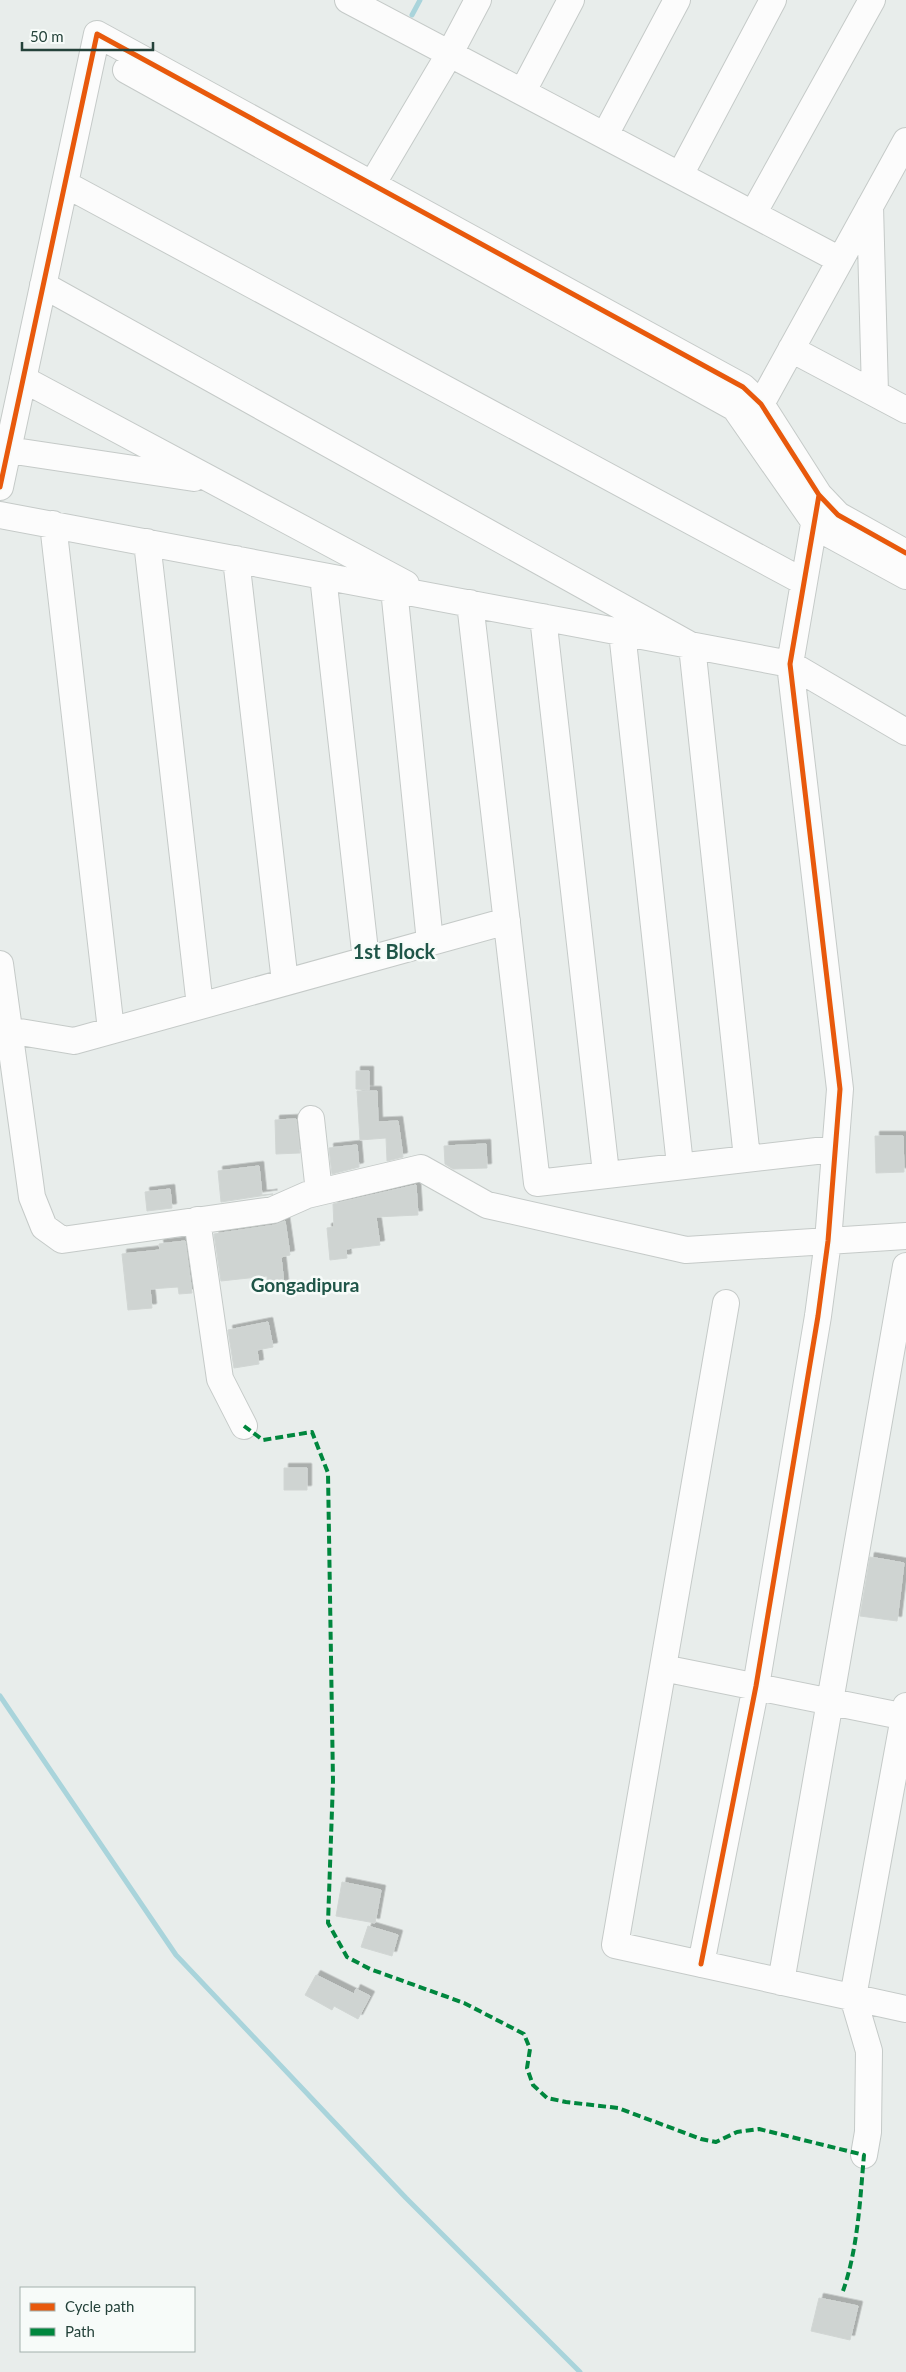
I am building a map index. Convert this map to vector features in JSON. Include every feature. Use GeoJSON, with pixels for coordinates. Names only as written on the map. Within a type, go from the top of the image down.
{"type":"FeatureCollection","features":[{"type":"Feature","properties":{"kind":"street"},"geometry":{"type":"LineString","coordinates":[[373,183],[450,53],[478,0]]}},
{"type":"Feature","properties":{"kind":"street"},"geometry":{"type":"LineString","coordinates":[[523,91],[571,0]]}},
{"type":"Feature","properties":{"kind":"street"},"geometry":{"type":"LineString","coordinates":[[605,135],[677,0]]}},
{"type":"Feature","properties":{"kind":"street"},"geometry":{"type":"LineString","coordinates":[[680,175],[773,0]]}},
{"type":"Feature","properties":{"kind":"street"},"geometry":{"type":"LineString","coordinates":[[753,214],[872,0]]}},
{"type":"Feature","properties":{"kind":"street"},"geometry":{"type":"LineString","coordinates":[[362,3],[450,53],[840,260]]}},
{"type":"Feature","properties":{"kind":"street"},"geometry":{"type":"LineString","coordinates":[[95,43],[373,183],[743,387],[761,404],[818,495],[838,515],[906,553]]}},
{"type":"Feature","properties":{"kind":"street"},"geometry":{"type":"LineString","coordinates":[[0,487],[95,43]]}},
{"type":"Feature","properties":{"kind":"street"},"geometry":{"type":"LineString","coordinates":[[95,43],[735,408],[814,520],[830,534],[906,576]]}},
{"type":"Feature","properties":{"kind":"street"},"geometry":{"type":"LineString","coordinates":[[761,404],[906,141]]}},
{"type":"Feature","properties":{"kind":"street"},"geometry":{"type":"LineString","coordinates":[[65,184],[804,582]]}},
{"type":"Feature","properties":{"kind":"street"},"geometry":{"type":"LineString","coordinates":[[870,205],[875,392]]}},
{"type":"Feature","properties":{"kind":"street"},"geometry":{"type":"LineString","coordinates":[[43,286],[692,646]]}},
{"type":"Feature","properties":{"kind":"street"},"geometry":{"type":"LineString","coordinates":[[791,349],[906,410]]}},
{"type":"Feature","properties":{"kind":"street"},"geometry":{"type":"LineString","coordinates":[[23,379],[427,595]]}},
{"type":"Feature","properties":{"kind":"street"},"geometry":{"type":"LineString","coordinates":[[8,450],[215,481]]}},
{"type":"Feature","properties":{"kind":"street"},"geometry":{"type":"LineString","coordinates":[[701,1964],[756,1686],[818,1316],[828,1241],[840,1089],[790,664],[818,495]]}},
{"type":"Feature","properties":{"kind":"street"},"geometry":{"type":"LineString","coordinates":[[0,515],[790,664],[905,736]]}},
{"type":"Feature","properties":{"kind":"street"},"geometry":{"type":"LineString","coordinates":[[53,524],[111,1030]]}},
{"type":"Feature","properties":{"kind":"street"},"geometry":{"type":"LineString","coordinates":[[147,542],[200,1006]]}},
{"type":"Feature","properties":{"kind":"street"},"geometry":{"type":"LineString","coordinates":[[236,559],[285,982]]}},
{"type":"Feature","properties":{"kind":"street"},"geometry":{"type":"LineString","coordinates":[[323,576],[366,960]]}},
{"type":"Feature","properties":{"kind":"street"},"geometry":{"type":"LineString","coordinates":[[394,589],[430,942]]}},
{"type":"Feature","properties":{"kind":"street"},"geometry":{"type":"LineString","coordinates":[[470,603],[537,1183],[606,1173],[834,1149]]}},
{"type":"Feature","properties":{"kind":"street"},"geometry":{"type":"LineString","coordinates":[[543,617],[606,1173]]}},
{"type":"Feature","properties":{"kind":"street"},"geometry":{"type":"LineString","coordinates":[[622,632],[680,1165]]}},
{"type":"Feature","properties":{"kind":"street"},"geometry":{"type":"LineString","coordinates":[[692,646],[747,1158]]}},
{"type":"Feature","properties":{"kind":"street"},"geometry":{"type":"LineString","coordinates":[[8,1030],[74,1041],[507,921]]}},
{"type":"Feature","properties":{"kind":"street"},"geometry":{"type":"LineString","coordinates":[[0,972],[32,1197],[44,1226],[62,1240],[273,1210],[319,1192],[421,1168],[487,1205],[686,1250],[906,1236]]}},
{"type":"Feature","properties":{"kind":"street"},"geometry":{"type":"LineString","coordinates":[[311,1119],[319,1192]]}},
{"type":"Feature","properties":{"kind":"street"},"geometry":{"type":"LineString","coordinates":[[197,1220],[220,1378],[244,1426]]}},
{"type":"Feature","properties":{"kind":"street"},"geometry":{"type":"LineString","coordinates":[[782,1982],[906,1266]]}},
{"type":"Feature","properties":{"kind":"street"},"geometry":{"type":"LineString","coordinates":[[726,1302],[615,1946],[906,2009]]}},
{"type":"Feature","properties":{"kind":"street"},"geometry":{"type":"LineString","coordinates":[[663,1668],[830,1702],[905,1713],[853,1997],[869,2051],[868,2132],[864,2154]]}},
{"type":"Feature","properties":{"kind":"building"},"geometry":{"type":"Polygon","coordinates":[[[356,1071],[369,1071],[369,1090],[356,1089],[356,1071]]]}},
{"type":"Feature","properties":{"kind":"building"},"geometry":{"type":"Polygon","coordinates":[[[357,1091],[377,1091],[378,1122],[398,1121],[403,1157],[387,1161],[386,1138],[360,1140],[357,1091]]]}},
{"type":"Feature","properties":{"kind":"building"},"geometry":{"type":"Polygon","coordinates":[[[296,1119],[300,1153],[276,1154],[275,1120],[296,1119]]]}},
{"type":"Feature","properties":{"kind":"building"},"geometry":{"type":"Polygon","coordinates":[[[875,1136],[903,1136],[904,1172],[876,1173],[875,1136]]]}},
{"type":"Feature","properties":{"kind":"building"},"geometry":{"type":"Polygon","coordinates":[[[486,1144],[487,1168],[453,1169],[445,1164],[444,1146],[486,1144]]]}},
{"type":"Feature","properties":{"kind":"building"},"geometry":{"type":"Polygon","coordinates":[[[357,1145],[359,1167],[332,1174],[329,1148],[357,1145]]]}},
{"type":"Feature","properties":{"kind":"building"},"geometry":{"type":"Polygon","coordinates":[[[259,1166],[262,1195],[273,1194],[221,1202],[218,1171],[259,1166]]]}},
{"type":"Feature","properties":{"kind":"building"},"geometry":{"type":"Polygon","coordinates":[[[416,1185],[418,1215],[376,1217],[380,1245],[346,1249],[347,1258],[330,1260],[327,1228],[334,1227],[333,1204],[416,1185]]]}},
{"type":"Feature","properties":{"kind":"building"},"geometry":{"type":"Polygon","coordinates":[[[170,1189],[172,1208],[147,1211],[145,1192],[170,1189]]]}},
{"type":"Feature","properties":{"kind":"building"},"geometry":{"type":"Polygon","coordinates":[[[285,1221],[290,1255],[281,1257],[284,1284],[268,1285],[267,1276],[221,1281],[214,1234],[275,1225],[285,1221]]]}},
{"type":"Feature","properties":{"kind":"building"},"geometry":{"type":"Polygon","coordinates":[[[185,1241],[192,1293],[179,1294],[178,1287],[150,1289],[152,1308],[128,1310],[122,1254],[160,1250],[159,1244],[185,1241]]]}},
{"type":"Feature","properties":{"kind":"building"},"geometry":{"type":"Polygon","coordinates":[[[268,1322],[273,1347],[257,1350],[259,1364],[234,1368],[228,1330],[268,1322]]]}},
{"type":"Feature","properties":{"kind":"building"},"geometry":{"type":"Polygon","coordinates":[[[284,1468],[307,1468],[307,1490],[284,1490],[284,1468]]]}},
{"type":"Feature","properties":{"kind":"building"},"geometry":{"type":"Polygon","coordinates":[[[870,1557],[904,1563],[897,1621],[860,1616],[870,1557]]]}},
{"type":"Feature","properties":{"kind":"building"},"geometry":{"type":"Polygon","coordinates":[[[342,1882],[381,1890],[375,1923],[336,1916],[342,1882]]]}},
{"type":"Feature","properties":{"kind":"building"},"geometry":{"type":"Polygon","coordinates":[[[368,1926],[398,1935],[392,1956],[361,1947],[368,1926]]]}},
{"type":"Feature","properties":{"kind":"building"},"geometry":{"type":"Polygon","coordinates":[[[316,1975],[354,1994],[356,1989],[370,1996],[358,2019],[334,2006],[332,2010],[305,1995],[316,1975]]]}},
{"type":"Feature","properties":{"kind":"building"},"geometry":{"type":"Polygon","coordinates":[[[819,2298],[858,2306],[850,2340],[811,2331],[819,2298]]]}},
{"type":"Feature","properties":{"kind":"waterway"},"geometry":{"type":"LineString","coordinates":[[412,15],[420,0]]}},
{"type":"Feature","properties":{"kind":"waterway"},"geometry":{"type":"LineString","coordinates":[[0,1696],[176,1955],[406,2198],[580,2372]]}},
{"type":"Feature","properties":{"kind":"marked path"},"geometry":{"type":"LineString","coordinates":[[244,1426],[263,1440],[312,1432],[328,1473],[333,1781],[328,1923],[347,1957],[370,1969],[464,2003],[524,2034],[530,2049],[527,2068],[533,2085],[547,2098],[618,2108],[701,2139],[716,2142],[737,2132],[759,2129],[864,2155],[855,2241],[843,2291]]}},
{"type":"Feature","properties":{"kind":"cycle path"},"geometry":{"type":"LineString","coordinates":[[0,487],[97,34],[743,387],[761,404],[819,495],[838,515],[906,553]]}},
{"type":"Feature","properties":{"kind":"cycle path"},"geometry":{"type":"LineString","coordinates":[[701,1964],[756,1686],[818,1316],[828,1241],[840,1089],[790,664],[819,495]]}},
{"type":"Feature","properties":{"kind":"district","name":"1st Block"},"geometry":{"type":"Point","coordinates":[394,951]}},
{"type":"Feature","properties":{"kind":"district","name":"Gongadipura"},"geometry":{"type":"Point","coordinates":[305,1284]}}]}
